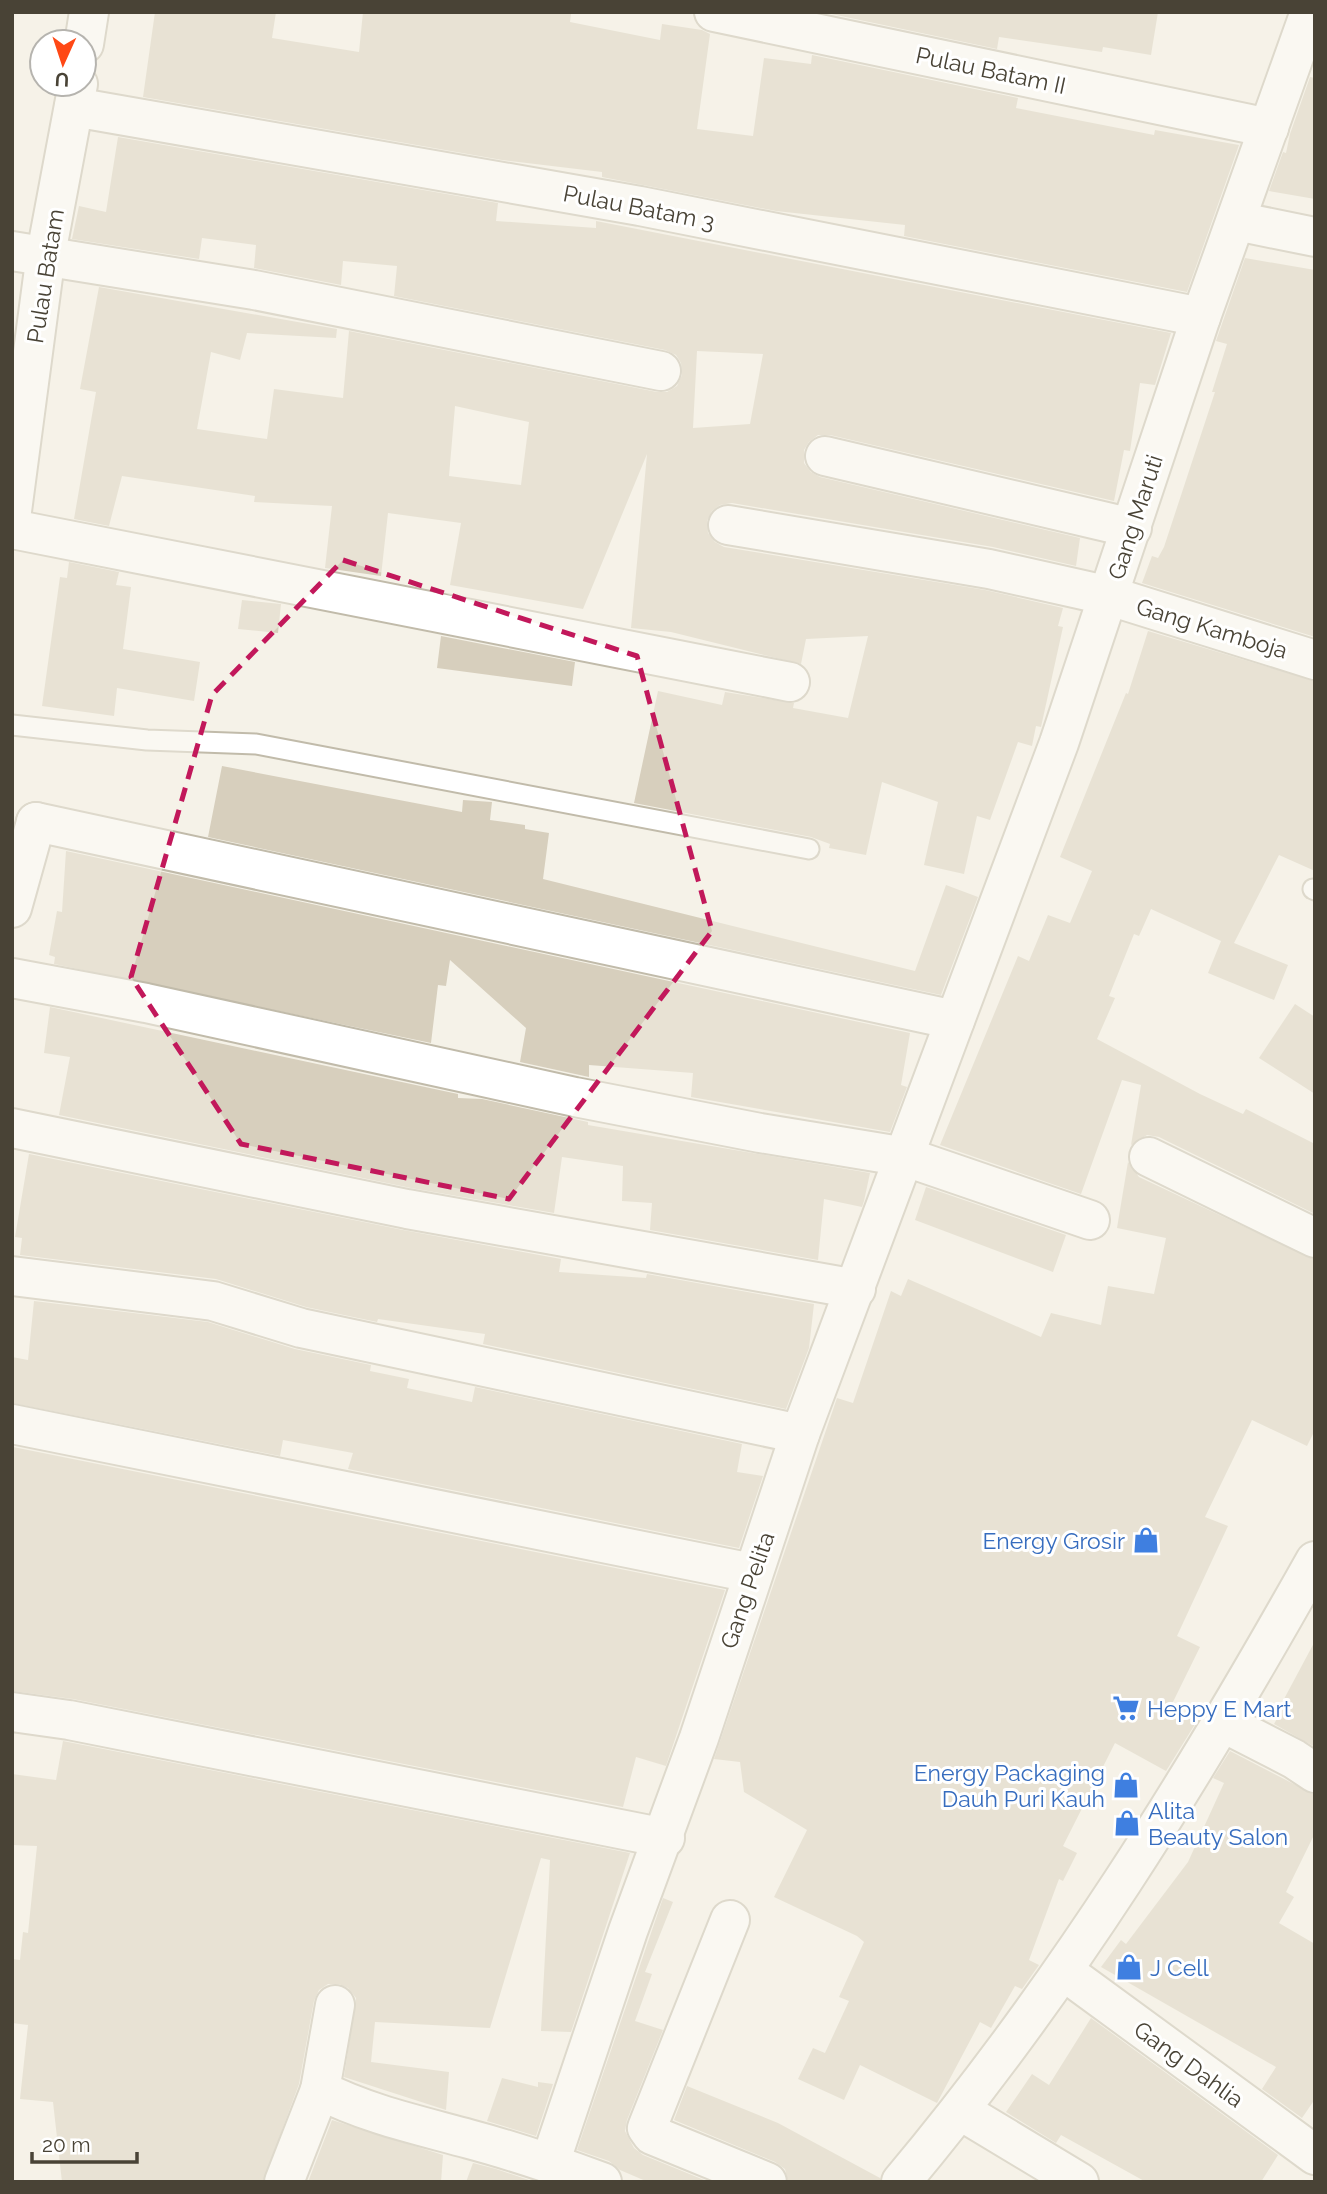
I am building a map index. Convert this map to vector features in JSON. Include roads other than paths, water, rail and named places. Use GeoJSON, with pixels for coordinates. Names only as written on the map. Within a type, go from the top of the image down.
{"type":"FeatureCollection","features":[{"type":"Feature","properties":{"kind":"street","name":"Pulau Batam II"},"geometry":{"type":"LineString","coordinates":[[714,12],[1269,128]]}},
{"type":"Feature","properties":{"kind":"street","name":"Gang Maruti"},"geometry":{"type":"LineString","coordinates":[[955,1020],[1110,596],[1201,317],[1269,128],[1308,34]]}},
{"type":"Feature","properties":{"kind":"street","name":"Pulau Batam"},"geometry":{"type":"LineString","coordinates":[[12,511],[29,252],[75,98]]}},
{"type":"Feature","properties":{"kind":"street","name":"Pulau Batam 3"},"geometry":{"type":"LineString","coordinates":[[91,98],[1201,317]]}},
{"type":"Feature","properties":{"kind":"street"},"geometry":{"type":"LineString","coordinates":[[1236,221],[1315,237]]}},
{"type":"Feature","properties":{"kind":"street"},"geometry":{"type":"LineString","coordinates":[[29,252],[254,290],[661,370]]}},
{"type":"Feature","properties":{"kind":"street"},"geometry":{"type":"LineString","coordinates":[[825,456],[1132,528]]}},
{"type":"Feature","properties":{"kind":"street","name":"Gang Kamboja"},"geometry":{"type":"LineString","coordinates":[[728,525],[989,569],[1110,596],[1315,660]]}},
{"type":"Feature","properties":{"kind":"street"},"geometry":{"type":"LineString","coordinates":[[12,529],[790,682]]}},
{"type":"Feature","properties":{"kind":"street"},"geometry":{"type":"LineString","coordinates":[[12,908],[24,812],[955,1020]]}},
{"type":"Feature","properties":{"kind":"street"},"geometry":{"type":"LineString","coordinates":[[12,978],[146,1003],[575,1097],[760,1133],[906,1157],[1090,1220]]}},
{"type":"Feature","properties":{"kind":"street","name":"Gang Pelita"},"geometry":{"type":"LineString","coordinates":[[550,2164],[628,1931],[665,1838],[800,1434],[906,1157],[955,1020]]}},
{"type":"Feature","properties":{"kind":"street"},"geometry":{"type":"LineString","coordinates":[[12,1128],[421,1212],[856,1290]]}},
{"type":"Feature","properties":{"kind":"street"},"geometry":{"type":"LineString","coordinates":[[1149,1157],[1315,1238]]}},
{"type":"Feature","properties":{"kind":"street"},"geometry":{"type":"LineString","coordinates":[[12,1276],[213,1301],[301,1328],[800,1434]]}},
{"type":"Feature","properties":{"kind":"street"},"geometry":{"type":"LineString","coordinates":[[12,1424],[752,1573]]}},
{"type":"Feature","properties":{"kind":"street"},"geometry":{"type":"LineString","coordinates":[[901,2182],[961,2111],[1065,1972],[1224,1723],[1315,1561]]}},
{"type":"Feature","properties":{"kind":"street"},"geometry":{"type":"LineString","coordinates":[[12,1712],[69,1720],[665,1838]]}},
{"type":"Feature","properties":{"kind":"street"},"geometry":{"type":"LineString","coordinates":[[1224,1723],[1294,1759],[1315,1773]]}},
{"type":"Feature","properties":{"kind":"street"},"geometry":{"type":"LineString","coordinates":[[730,1920],[647,2128],[652,2135],[767,2182]]}},
{"type":"Feature","properties":{"kind":"street","name":"Gang Dahlia"},"geometry":{"type":"LineString","coordinates":[[1065,1972],[1315,2155]]}},
{"type":"Feature","properties":{"kind":"street"},"geometry":{"type":"LineString","coordinates":[[284,2182],[320,2090],[335,2005]]}},
{"type":"Feature","properties":{"kind":"street"},"geometry":{"type":"LineString","coordinates":[[320,2090],[344,2102],[391,2118],[603,2182]]}},
{"type":"Feature","properties":{"kind":"street"},"geometry":{"type":"LineString","coordinates":[[961,2111],[1079,2182]]}},
{"type":"Feature","properties":{"kind":"lane"},"geometry":{"type":"LineString","coordinates":[[12,725],[147,740],[256,744],[809,849]]}},
{"type":"Feature","properties":{"kind":"place","name":"Energy Grosir"},"geometry":{"type":"Point","coordinates":[1146,1540]}},
{"type":"Feature","properties":{"kind":"place","name":"Heppy E Mart"},"geometry":{"type":"Point","coordinates":[1126,1708]}},
{"type":"Feature","properties":{"kind":"place","name":"Energy Packaging Dauh Puri Kauh"},"geometry":{"type":"Point","coordinates":[1126,1785]}},
{"type":"Feature","properties":{"kind":"place","name":"Alita Beauty Salon"},"geometry":{"type":"Point","coordinates":[1127,1823]}},
{"type":"Feature","properties":{"kind":"place","name":"J Cell"},"geometry":{"type":"Point","coordinates":[1129,1967]}}]}
